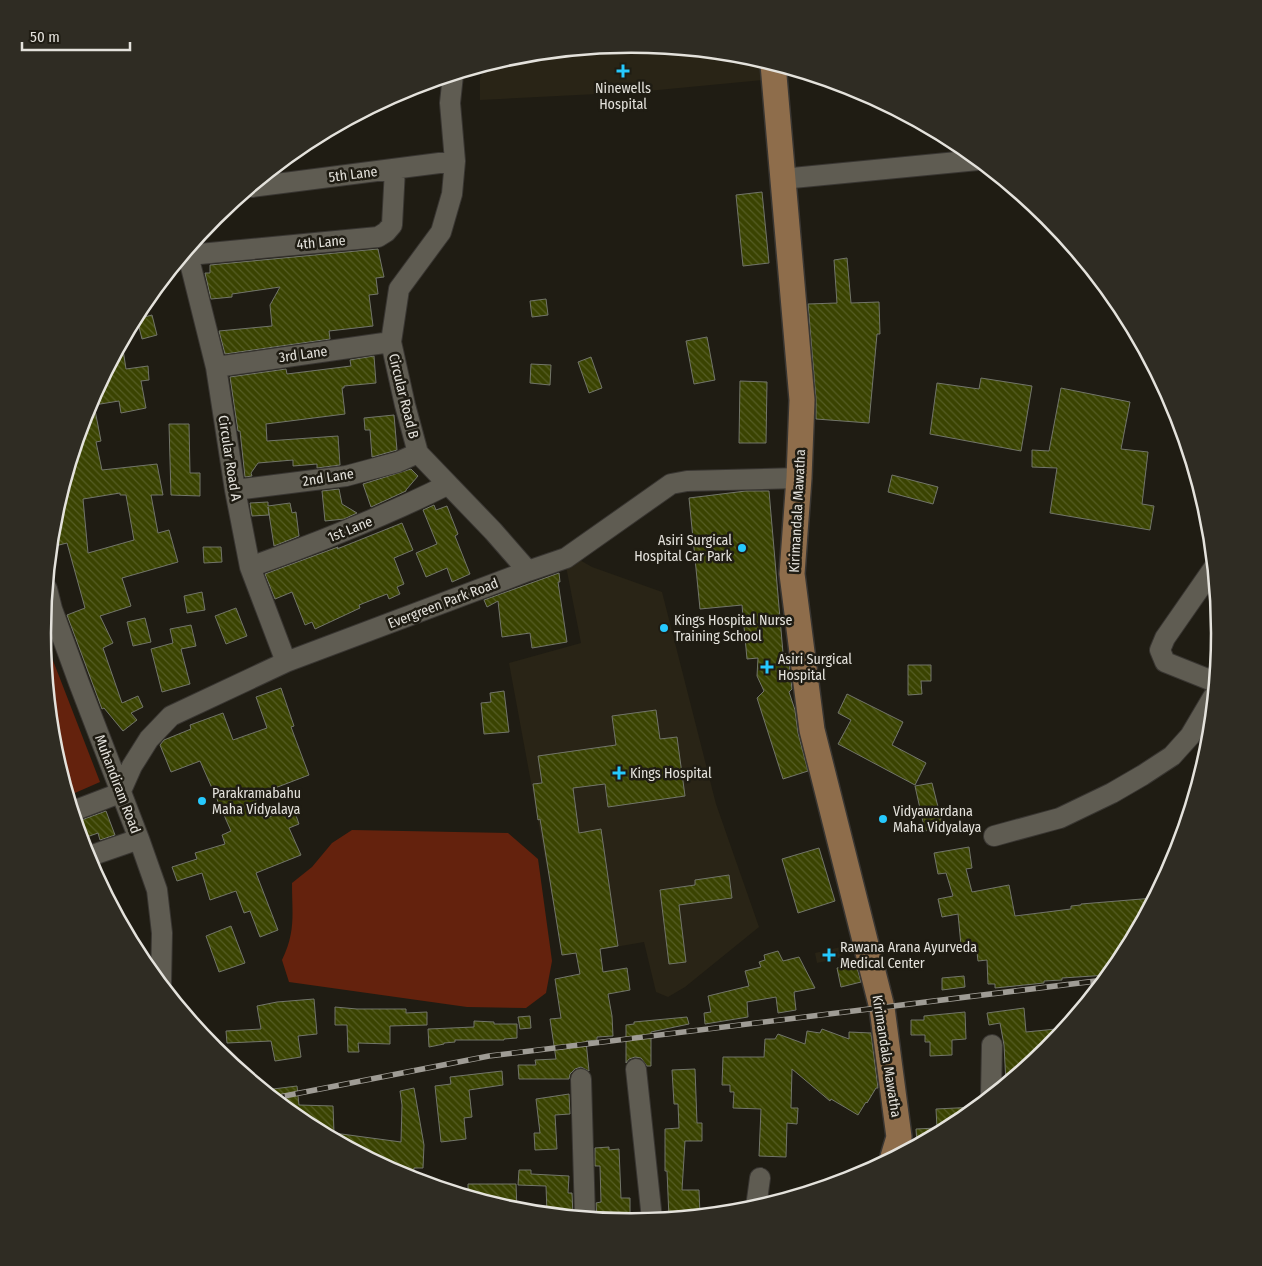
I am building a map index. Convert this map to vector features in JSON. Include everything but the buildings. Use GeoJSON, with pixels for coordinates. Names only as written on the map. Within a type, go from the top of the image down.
{"type":"FeatureCollection","features":[{"type":"Feature","properties":{"kind":"main road","name":"Kirimandala Mawatha"},"geometry":{"type":"LineString","coordinates":[[774,71],[802,400],[792,574],[812,730],[882,1008],[899,1137],[896,1148]]}},
{"type":"Feature","properties":{"kind":"street","name":"Circular Road B"},"geometry":{"type":"LineString","coordinates":[[453,82],[450,103],[455,161],[452,194],[441,232],[399,289],[391,342],[418,453],[493,531],[528,571]]}},
{"type":"Feature","properties":{"kind":"street","name":"5th Lane"},"geometry":{"type":"LineString","coordinates":[[263,186],[455,161]]}},
{"type":"Feature","properties":{"kind":"street"},"geometry":{"type":"LineString","coordinates":[[782,179],[967,161]]}},
{"type":"Feature","properties":{"kind":"street","name":"4th Lane"},"geometry":{"type":"LineString","coordinates":[[194,253],[378,237],[392,225],[395,169]]}},
{"type":"Feature","properties":{"kind":"street","name":"Circular Road A"},"geometry":{"type":"LineString","coordinates":[[189,258],[216,366],[235,490],[250,567],[286,662]]}},
{"type":"Feature","properties":{"kind":"street","name":"3rd Lane"},"geometry":{"type":"LineString","coordinates":[[216,366],[391,342]]}},
{"type":"Feature","properties":{"kind":"street","name":"2nd Lane"},"geometry":{"type":"LineString","coordinates":[[235,490],[346,476],[398,462],[418,453]]}},
{"type":"Feature","properties":{"kind":"street","name":"Evergreen Park Road"},"geometry":{"type":"LineString","coordinates":[[120,793],[132,766],[149,739],[171,716],[286,662],[566,558],[670,484],[687,481],[799,478]]}},
{"type":"Feature","properties":{"kind":"street","name":"1st Lane"},"geometry":{"type":"LineString","coordinates":[[250,567],[384,515],[447,485]]}},
{"type":"Feature","properties":{"kind":"street"},"geometry":{"type":"LineString","coordinates":[[1208,576],[1165,638],[1160,650],[1165,662],[1209,680]]}},
{"type":"Feature","properties":{"kind":"street","name":"Muhandiram Road"},"geometry":{"type":"LineString","coordinates":[[52,604],[157,890],[162,933],[162,973]]}},
{"type":"Feature","properties":{"kind":"street"},"geometry":{"type":"LineString","coordinates":[[994,836],[1060,818],[1112,793],[1143,775],[1172,756],[1190,736],[1206,709]]}},
{"type":"Feature","properties":{"kind":"street"},"geometry":{"type":"LineString","coordinates":[[79,808],[120,793]]}},
{"type":"Feature","properties":{"kind":"street"},"geometry":{"type":"LineString","coordinates":[[95,854],[139,839]]}},
{"type":"Feature","properties":{"kind":"street"},"geometry":{"type":"LineString","coordinates":[[991,1087],[992,1045]]}},
{"type":"Feature","properties":{"kind":"street"},"geometry":{"type":"LineString","coordinates":[[636,1069],[651,1212]]}},
{"type":"Feature","properties":{"kind":"street"},"geometry":{"type":"LineString","coordinates":[[580,1079],[585,1211]]}},
{"type":"Feature","properties":{"kind":"street"},"geometry":{"type":"LineString","coordinates":[[757,1199],[760,1178]]}},
{"type":"Feature","properties":{"kind":"shaded area","name":"Ninewells Hospital"},"geometry":{"type":"Polygon","coordinates":[[[631,53],[669,54],[744,64],[762,68],[763,80],[637,92],[480,100],[480,78],[483,72],[518,64],[593,54],[631,53]]]}},
{"type":"Feature","properties":{"kind":"shaded area","name":"Kings Hospital"},"geometry":{"type":"Polygon","coordinates":[[[578,559],[592,567],[662,592],[716,804],[759,927],[685,987],[668,997],[656,992],[644,942],[563,956],[509,663],[581,643],[566,566],[578,559]]]}},
{"type":"Feature","properties":{"kind":"shaded area"},"geometry":{"type":"Polygon","coordinates":[[[52,658],[52,658],[100,782],[74,793],[62,746],[56,709],[52,658]]]}},
{"type":"Feature","properties":{"kind":"shaded area"},"geometry":{"type":"Polygon","coordinates":[[[352,830],[508,833],[538,859],[552,961],[546,993],[526,1008],[467,1007],[289,982],[282,960],[291,931],[293,913],[292,883],[312,867],[332,843],[352,830]]]}},
{"type":"Feature","properties":{"kind":"shaded area","name":"Rawana Arana Ayurveda Medical Center"},"geometry":{"type":"Polygon","coordinates":[[[841,947],[843,957],[817,963],[815,953],[841,947]]]}},
{"type":"Feature","properties":{"kind":"railway"},"geometry":{"type":"LineString","coordinates":[[283,1096],[489,1056],[1094,981]]}},
{"type":"Feature","properties":{"kind":"place","name":"Ninewells Hospital"},"geometry":{"type":"Point","coordinates":[623,71]}},
{"type":"Feature","properties":{"kind":"place","name":"Asiri Surgical Hospital Car Park"},"geometry":{"type":"Point","coordinates":[742,548]}},
{"type":"Feature","properties":{"kind":"place","name":"Kings Hospital Nurse Training School"},"geometry":{"type":"Point","coordinates":[664,628]}},
{"type":"Feature","properties":{"kind":"place","name":"Asiri Surgical Hospital"},"geometry":{"type":"Point","coordinates":[767,667]}},
{"type":"Feature","properties":{"kind":"place","name":"Kings Hospital"},"geometry":{"type":"Point","coordinates":[619,773]}},
{"type":"Feature","properties":{"kind":"place","name":"Parakramabahu Maha Vidyalaya"},"geometry":{"type":"Point","coordinates":[202,801]}},
{"type":"Feature","properties":{"kind":"place","name":"Vidyawardana Maha Vidyalaya"},"geometry":{"type":"Point","coordinates":[883,819]}},
{"type":"Feature","properties":{"kind":"place","name":"Rawana Arana Ayurveda Medical Center"},"geometry":{"type":"Point","coordinates":[829,955]}}]}
